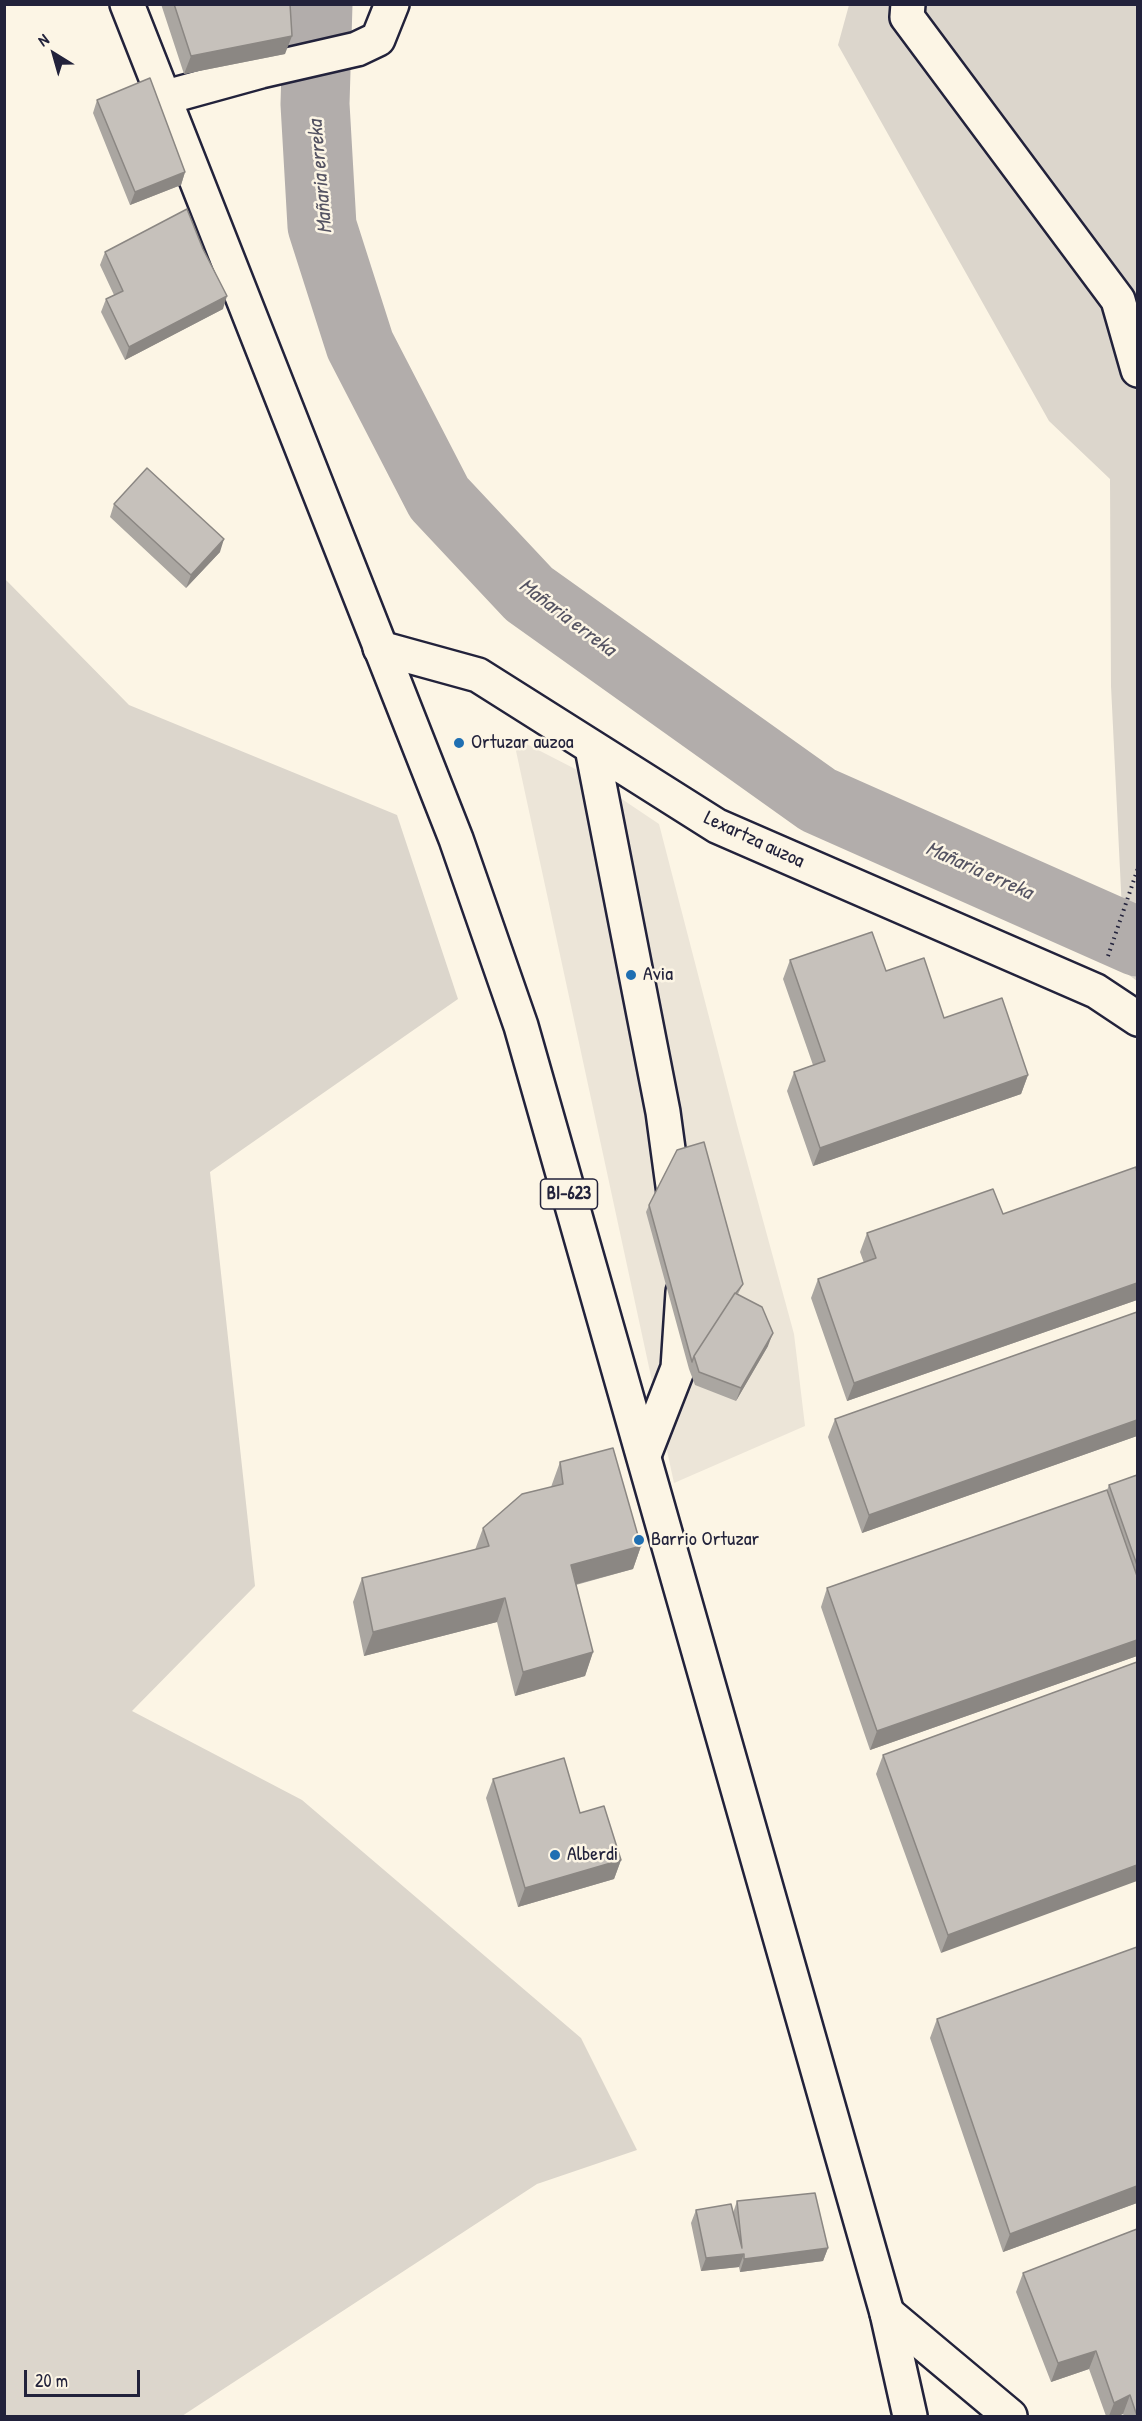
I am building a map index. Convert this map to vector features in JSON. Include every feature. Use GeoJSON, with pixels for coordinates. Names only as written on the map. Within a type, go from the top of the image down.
{"type":"FeatureCollection","features":[{"type":"Feature","properties":{"kind":"main road","name":"BI-623"},"geometry":{"type":"LineString","coordinates":[[127,4],[456,838],[521,1026],[886,2313],[910,2416]]}},
{"type":"Feature","properties":{"kind":"main road"},"geometry":{"type":"LineString","coordinates":[[163,98],[357,49],[378,39],[392,4]]}},
{"type":"Feature","properties":{"kind":"main road"},"geometry":{"type":"LineString","coordinates":[[908,4],[907,17],[1118,300],[1137,370]]}},
{"type":"Feature","properties":{"kind":"main road","name":"Lexartza auzoa"},"geometry":{"type":"LineString","coordinates":[[380,648],[478,675],[717,826],[1096,991],[1137,1019]]}},
{"type":"Feature","properties":{"kind":"main road"},"geometry":{"type":"LineString","coordinates":[[592,748],[663,1112],[684,1274],[678,1368],[644,1455]]}},
{"type":"Feature","properties":{"kind":"main road"},"geometry":{"type":"LineString","coordinates":[[886,2313],[1010,2416]]}},
{"type":"Feature","properties":{"kind":"path"},"geometry":{"type":"LineString","coordinates":[[1096,991],[1137,868]]}},
{"type":"Feature","properties":{"kind":"shaded area"},"geometry":{"type":"Polygon","coordinates":[[[849,5],[1137,5],[1137,981],[1125,972],[1111,686],[1110,479],[1049,421],[838,45],[849,5]]]}},
{"type":"Feature","properties":{"kind":"shaded area"},"geometry":{"type":"Polygon","coordinates":[[[5,579],[129,705],[397,815],[458,999],[210,1172],[255,1586],[132,1711],[302,1800],[581,2038],[637,2150],[537,2184],[182,2416],[5,2416],[5,579]]]}},
{"type":"Feature","properties":{"kind":"shaded area","name":"Avia"},"geometry":{"type":"Polygon","coordinates":[[[513,737],[583,773],[659,824],[794,1334],[805,1426],[674,1483],[513,737]]]}},
{"type":"Feature","properties":{"kind":"building"},"geometry":{"type":"Polygon","coordinates":[[[174,4],[290,4],[292,36],[191,56],[174,4]]]}},
{"type":"Feature","properties":{"kind":"building"},"geometry":{"type":"Polygon","coordinates":[[[150,78],[185,172],[135,192],[97,100],[150,78]]]}},
{"type":"Feature","properties":{"kind":"building"},"geometry":{"type":"Polygon","coordinates":[[[187,209],[203,249],[227,296],[129,347],[106,299],[123,291],[105,252],[187,209]]]}},
{"type":"Feature","properties":{"kind":"building"},"geometry":{"type":"Polygon","coordinates":[[[147,468],[224,539],[191,575],[114,504],[147,468]]]}},
{"type":"Feature","properties":{"kind":"building"},"geometry":{"type":"Polygon","coordinates":[[[872,932],[886,971],[924,958],[944,1018],[1002,998],[1028,1075],[820,1148],[794,1072],[825,1061],[790,960],[872,932]]]}},
{"type":"Feature","properties":{"kind":"building"},"geometry":{"type":"Polygon","coordinates":[[[704,1142],[743,1284],[692,1362],[649,1205],[677,1150],[704,1142]]]}},
{"type":"Feature","properties":{"kind":"building"},"geometry":{"type":"Polygon","coordinates":[[[1136,1167],[1137,1283],[854,1383],[818,1279],[876,1258],[867,1233],[993,1189],[1003,1214],[1136,1167]]]}},
{"type":"Feature","properties":{"kind":"building"},"geometry":{"type":"Polygon","coordinates":[[[735,1293],[762,1307],[773,1333],[741,1388],[699,1372],[694,1356],[735,1293]]]}},
{"type":"Feature","properties":{"kind":"building"},"geometry":{"type":"Polygon","coordinates":[[[1137,1312],[1137,1420],[869,1515],[835,1419],[1137,1312]]]}},
{"type":"Feature","properties":{"kind":"building"},"geometry":{"type":"Polygon","coordinates":[[[613,1448],[641,1546],[571,1565],[593,1652],[523,1672],[505,1598],[373,1632],[362,1578],[489,1546],[483,1528],[522,1494],[563,1484],[560,1462],[613,1448]]]}},
{"type":"Feature","properties":{"kind":"building"},"geometry":{"type":"Polygon","coordinates":[[[1137,1475],[1137,1565],[1109,1485],[1137,1475]]]}},
{"type":"Feature","properties":{"kind":"building"},"geometry":{"type":"Polygon","coordinates":[[[1107,1490],[1137,1576],[1137,1640],[877,1731],[827,1588],[1107,1490]]]}},
{"type":"Feature","properties":{"kind":"building"},"geometry":{"type":"Polygon","coordinates":[[[1137,1662],[1137,1865],[948,1935],[883,1755],[1137,1662]]]}},
{"type":"Feature","properties":{"kind":"building","name":"Alberdi"},"geometry":{"type":"Polygon","coordinates":[[[564,1758],[580,1813],[604,1806],[621,1860],[525,1888],[493,1779],[564,1758]]]}},
{"type":"Feature","properties":{"kind":"building"},"geometry":{"type":"Polygon","coordinates":[[[1137,1947],[1137,2186],[1010,2234],[937,2019],[1137,1947]]]}},
{"type":"Feature","properties":{"kind":"building"},"geometry":{"type":"Polygon","coordinates":[[[815,2193],[828,2248],[744,2259],[744,2254],[706,2258],[696,2210],[731,2204],[742,2248],[737,2201],[815,2193]]]}},
{"type":"Feature","properties":{"kind":"building"},"geometry":{"type":"Polygon","coordinates":[[[1137,2229],[1137,2416],[1130,2395],[1114,2403],[1096,2351],[1058,2363],[1023,2273],[1137,2229]]]}},
{"type":"Feature","properties":{"kind":"waterway","name":"Mañaria erreka"},"geometry":{"type":"LineString","coordinates":[[318,4],[315,104],[322,226],[360,345],[439,498],[529,594],[818,800],[1138,942]]}},
{"type":"Feature","properties":{"kind":"place","name":"Ortuzar auzoa"},"geometry":{"type":"Point","coordinates":[459,743]}},
{"type":"Feature","properties":{"kind":"place","name":"Avia"},"geometry":{"type":"Point","coordinates":[631,975]}},
{"type":"Feature","properties":{"kind":"place","name":"Barrio Ortuzar"},"geometry":{"type":"Point","coordinates":[639,1540]}},
{"type":"Feature","properties":{"kind":"place","name":"Alberdi"},"geometry":{"type":"Point","coordinates":[555,1855]}}]}
